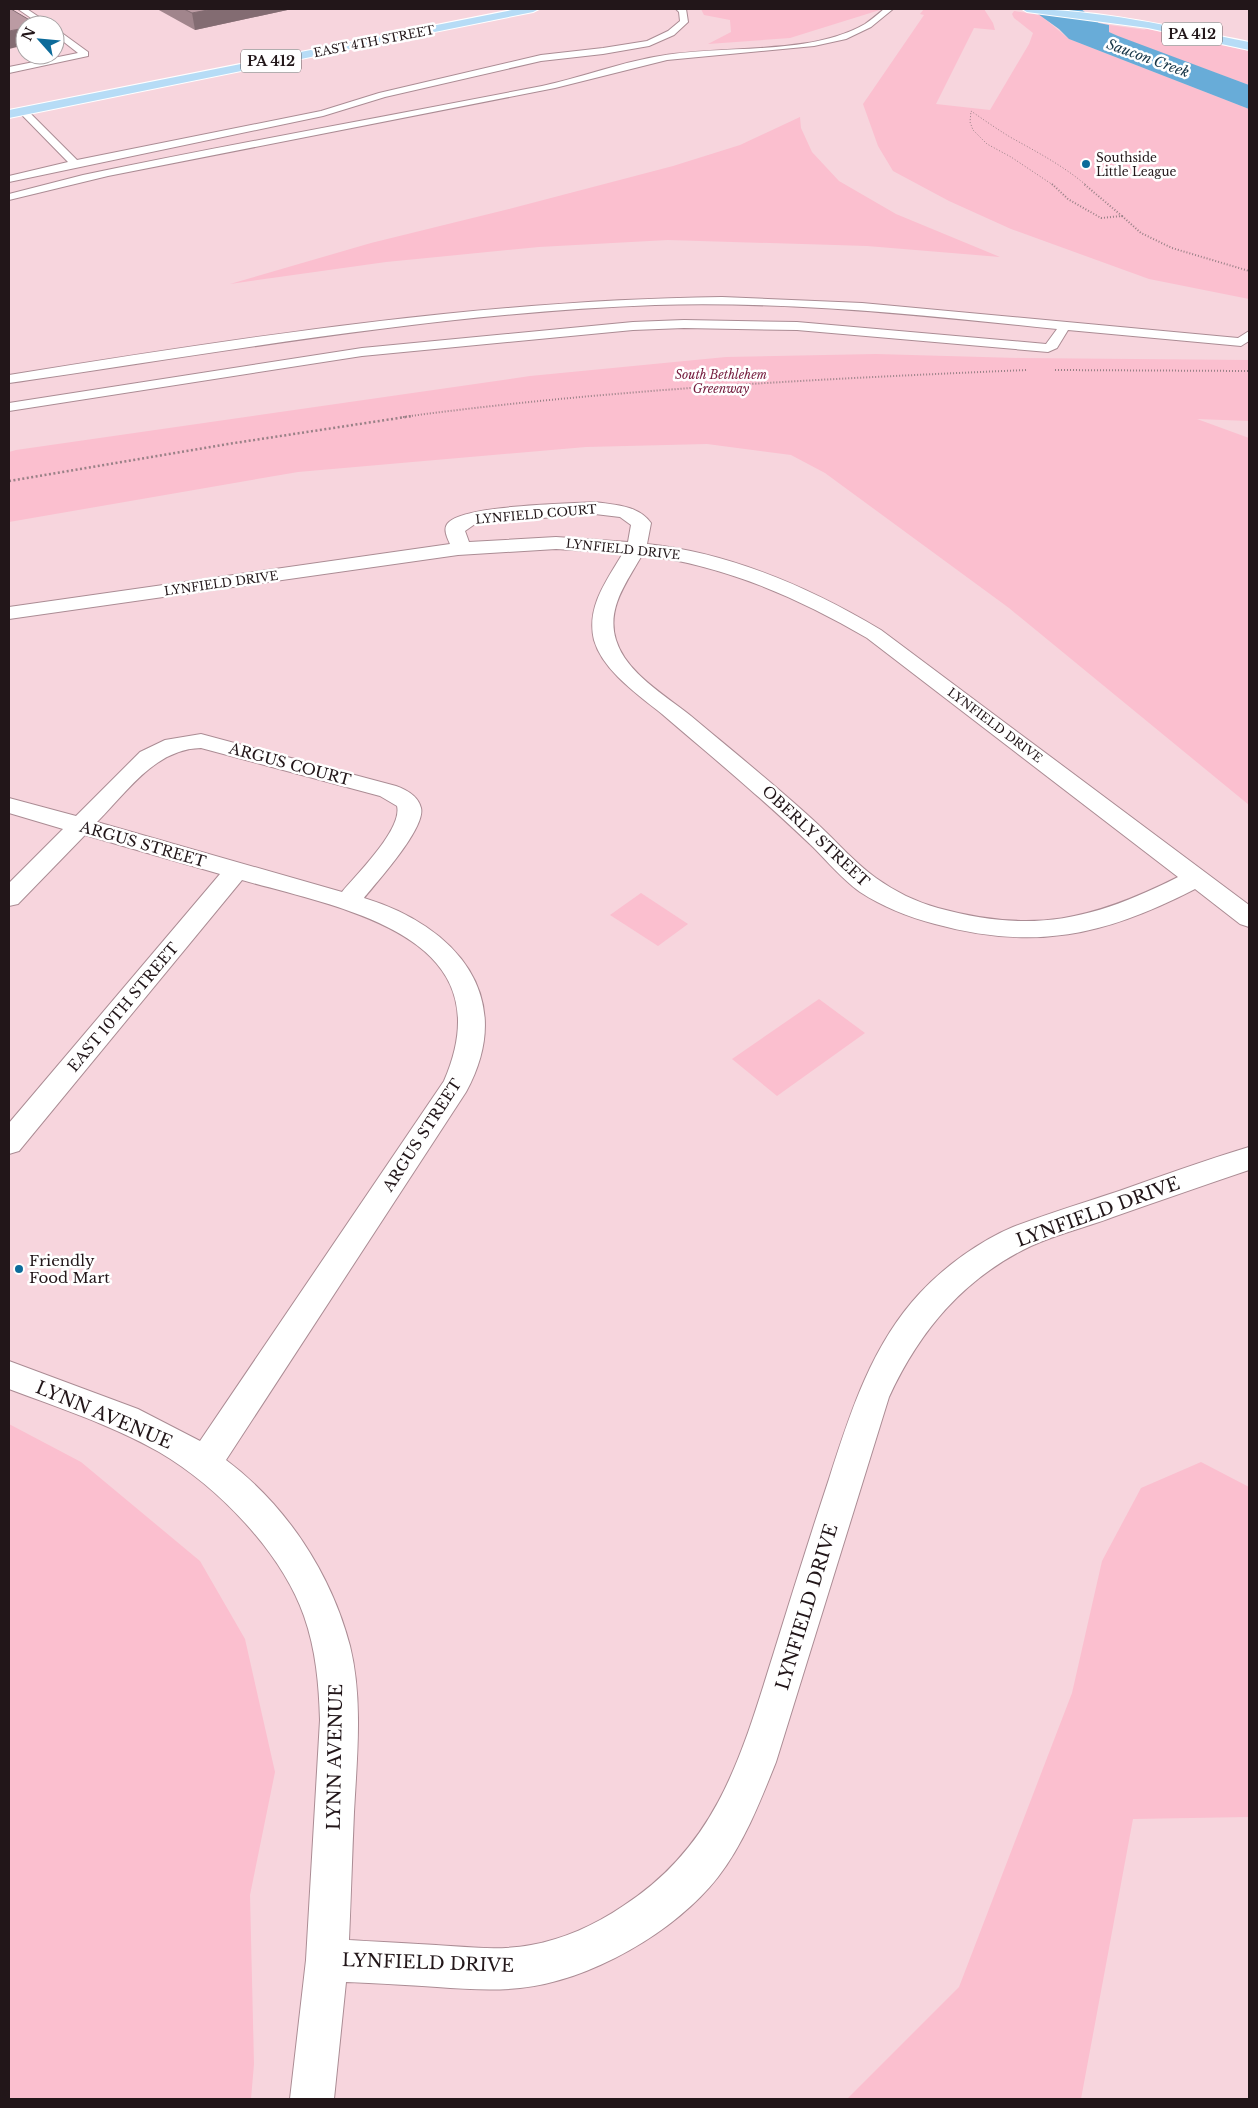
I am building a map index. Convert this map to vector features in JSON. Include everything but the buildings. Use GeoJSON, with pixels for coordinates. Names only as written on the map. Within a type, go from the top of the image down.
{"type":"FeatureCollection","features":[{"type":"Feature","properties":{"kind":"highway","name":"EAST 4TH STREET"},"geometry":{"type":"LineString","coordinates":[[9,103],[482,9]]}},
{"type":"Feature","properties":{"kind":"highway","name":"EAST 4TH STREET"},"geometry":{"type":"LineString","coordinates":[[9,114],[533,9]]}},
{"type":"Feature","properties":{"kind":"highway","name":"PA 412"},"geometry":{"type":"LineString","coordinates":[[1027,9],[1134,23],[1249,46]]}},
{"type":"Feature","properties":{"kind":"highway","name":"PA 412"},"geometry":{"type":"LineString","coordinates":[[1104,9],[1178,20],[1249,35]]}},
{"type":"Feature","properties":{"kind":"street","name":"LYNFIELD COURT"},"geometry":{"type":"LineString","coordinates":[[461,549],[455,531],[456,526],[470,520],[488,516],[595,508],[616,510],[637,519],[641,523],[641,531],[635,548]]}},
{"type":"Feature","properties":{"kind":"street","name":"LYNFIELD DRIVE"},"geometry":{"type":"LineString","coordinates":[[9,613],[461,549],[557,543],[635,548],[682,554],[751,573],[812,598],[874,634],[1249,918]]}},
{"type":"Feature","properties":{"kind":"street","name":"OBERLY STREET"},"geometry":{"type":"LineString","coordinates":[[635,548],[614,583],[605,607],[603,630],[610,653],[631,678],[760,785],[858,877],[885,896],[937,917],[982,927],[1025,932],[1043,931],[1067,929],[1112,918],[1155,900],[1197,878]]}},
{"type":"Feature","properties":{"kind":"street","name":"ARGUS COURT"},"geometry":{"type":"LineString","coordinates":[[9,898],[148,757],[168,746],[191,741],[213,743],[388,791],[404,799],[408,804],[411,816],[408,824],[401,836],[347,902]]}},
{"type":"Feature","properties":{"kind":"street","name":"ARGUS STREET"},"geometry":{"type":"LineString","coordinates":[[9,805],[387,915],[414,930],[441,953],[460,975],[467,988],[472,1015],[470,1048],[465,1067],[440,1111],[204,1464]]}},
{"type":"Feature","properties":{"kind":"street","name":"EAST 10TH STREET"},"geometry":{"type":"LineString","coordinates":[[9,1143],[237,870]]}},
{"type":"Feature","properties":{"kind":"street","name":"LYNFIELD DRIVE"},"geometry":{"type":"LineString","coordinates":[[327,1960],[466,1968],[501,1969],[532,1966],[571,1954],[611,1938],[650,1913],[702,1864],[721,1837],[739,1803],[776,1707],[873,1397],[886,1367],[904,1334],[922,1310],[946,1287],[970,1268],[1021,1237],[1249,1158]]}},
{"type":"Feature","properties":{"kind":"street","name":"LYNN AVENUE"},"geometry":{"type":"LineString","coordinates":[[9,1375],[135,1424],[190,1453],[241,1495],[266,1521],[289,1551],[307,1581],[331,1642],[337,1680],[338,1722],[327,1960],[312,2099]]}},
{"type":"Feature","properties":{"kind":"lane"},"geometry":{"type":"LineString","coordinates":[[9,179],[323,112],[541,58],[603,51],[649,43],[671,34],[684,22],[683,11],[680,9]]}},
{"type":"Feature","properties":{"kind":"lane"},"geometry":{"type":"LineString","coordinates":[[9,197],[56,185],[349,124],[575,82],[667,57],[726,50],[815,44],[832,40],[866,27],[888,10]]}},
{"type":"Feature","properties":{"kind":"lane"},"geometry":{"type":"LineString","coordinates":[[65,39],[85,54],[65,58]]}},
{"type":"Feature","properties":{"kind":"lane"},"geometry":{"type":"LineString","coordinates":[[9,70],[33,65]]}},
{"type":"Feature","properties":{"kind":"lane"},"geometry":{"type":"LineString","coordinates":[[23,111],[75,164]]}},
{"type":"Feature","properties":{"kind":"lane"},"geometry":{"type":"LineString","coordinates":[[9,379],[187,350],[370,326],[530,308],[700,300],[862,306],[1241,342],[1249,335]]}},
{"type":"Feature","properties":{"kind":"lane"},"geometry":{"type":"LineString","coordinates":[[9,407],[362,352],[566,331],[684,324],[796,326],[1048,348],[1054,345],[1064,326]]}},
{"type":"Feature","properties":{"kind":"path"},"geometry":{"type":"LineString","coordinates":[[1122,216],[1102,218],[1068,200],[1052,184],[1012,157],[987,144],[973,130],[970,122],[971,111],[1010,137],[1031,147],[1063,167],[1122,216],[1141,233],[1172,248],[1249,271]]}},
{"type":"Feature","properties":{"kind":"path"},"geometry":{"type":"LineString","coordinates":[[9,481],[198,448],[429,413],[594,394],[756,382],[1030,370]]}},
{"type":"Feature","properties":{"kind":"path"},"geometry":{"type":"LineString","coordinates":[[1050,370],[1249,371]]}},
{"type":"Feature","properties":{"kind":"green space"},"geometry":{"type":"Polygon","coordinates":[[[701,9],[883,9],[790,38],[708,44],[731,32],[730,20],[704,15],[701,9]]]}},
{"type":"Feature","properties":{"kind":"green space","name":"Southside Little League"},"geometry":{"type":"Polygon","coordinates":[[[924,9],[984,9],[995,30],[974,28],[936,104],[990,110],[1029,44],[1033,33],[1014,18],[1012,14],[1014,11],[1040,15],[1069,39],[1249,109],[1249,299],[1149,279],[1011,229],[949,201],[893,171],[878,146],[863,104],[924,15],[920,14],[924,9]]]}},
{"type":"Feature","properties":{"kind":"green space"},"geometry":{"type":"Polygon","coordinates":[[[1109,25],[1146,30],[1143,28],[1249,51],[1249,85],[1129,41],[1109,32],[1109,25]]]}},
{"type":"Feature","properties":{"kind":"green space"},"geometry":{"type":"Polygon","coordinates":[[[800,117],[801,128],[812,152],[839,181],[896,214],[1000,257],[867,246],[668,240],[539,247],[386,262],[230,284],[371,243],[673,166],[740,145],[800,117]]]}},
{"type":"Feature","properties":{"kind":"green space","name":"South Bethlehem Greenway"},"geometry":{"type":"Polygon","coordinates":[[[876,354],[1021,358],[1249,360],[1249,421],[1197,419],[1249,438],[1249,805],[1009,608],[825,473],[791,455],[707,444],[586,447],[298,472],[9,522],[9,452],[16,450],[530,376],[726,357],[876,354]]]}},
{"type":"Feature","properties":{"kind":"green space"},"geometry":{"type":"Polygon","coordinates":[[[641,893],[688,924],[658,946],[610,915],[641,893]]]}},
{"type":"Feature","properties":{"kind":"green space"},"geometry":{"type":"Polygon","coordinates":[[[819,999],[865,1033],[777,1096],[732,1059],[819,999]]]}},
{"type":"Feature","properties":{"kind":"green space"},"geometry":{"type":"Polygon","coordinates":[[[9,1424],[81,1462],[200,1561],[245,1639],[275,1772],[250,1895],[254,2064],[251,2099],[9,2099],[9,1424]]]}},
{"type":"Feature","properties":{"kind":"green space"},"geometry":{"type":"Polygon","coordinates":[[[1201,1462],[1249,1487],[1249,1817],[1133,1819],[1081,2099],[847,2099],[959,1987],[1072,1693],[1102,1561],[1141,1488],[1201,1462]]]}},
{"type":"Feature","properties":{"kind":"water","name":"Saucon Creek"},"geometry":{"type":"Polygon","coordinates":[[[1031,9],[1081,9],[1099,23],[1109,25],[1109,32],[1249,85],[1249,109],[1069,39],[1059,29],[1031,9]]]}},
{"type":"Feature","properties":{"kind":"place","name":"Southside Little League"},"geometry":{"type":"Point","coordinates":[1086,164]}},
{"type":"Feature","properties":{"kind":"place","name":"Friendly Food Mart"},"geometry":{"type":"Point","coordinates":[19,1269]}}]}
